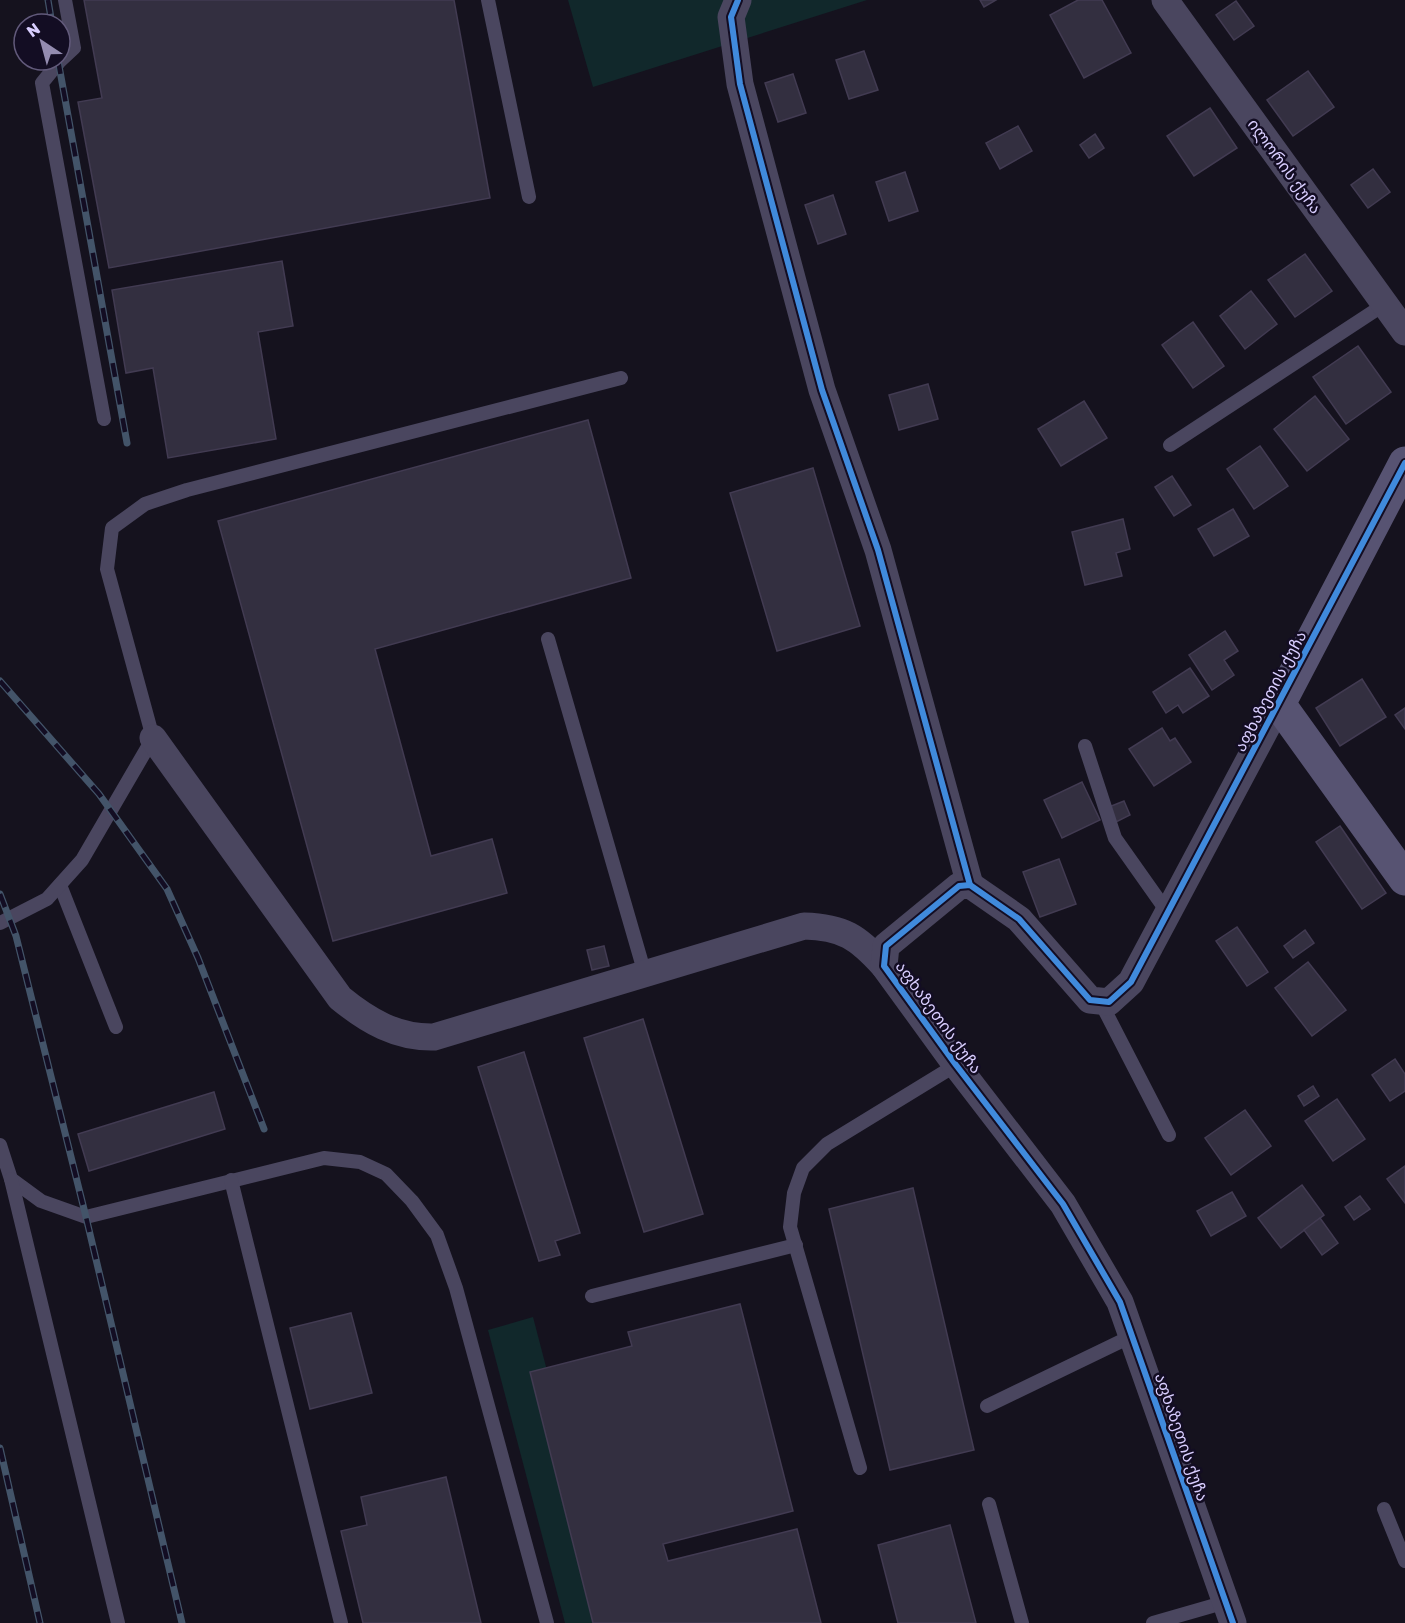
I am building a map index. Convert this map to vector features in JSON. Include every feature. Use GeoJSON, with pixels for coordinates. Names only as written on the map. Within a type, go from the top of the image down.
{"type":"FeatureCollection","features":[{"type":"Feature","properties":{"kind":"street"},"geometry":{"type":"LineString","coordinates":[[738,0],[731,17],[740,84],[822,390],[878,550],[970,885],[1019,919],[1090,1000],[1100,1001]]}},
{"type":"Feature","properties":{"kind":"street","name":"ილორის ქუჩა"},"geometry":{"type":"LineString","coordinates":[[1166,0],[1405,332]]}},
{"type":"Feature","properties":{"kind":"street","name":"აფხაზეთის ქუჩა"},"geometry":{"type":"LineString","coordinates":[[1100,1001],[1109,1002],[1131,982],[1405,463]]}},
{"type":"Feature","properties":{"kind":"street"},"geometry":{"type":"LineString","coordinates":[[1279,704],[1405,879]]}},
{"type":"Feature","properties":{"kind":"street"},"geometry":{"type":"LineString","coordinates":[[153,738],[340,998],[359,1014],[388,1029],[415,1038],[434,1037],[804,926],[827,927],[847,934],[865,945],[884,966]]}},
{"type":"Feature","properties":{"kind":"street","name":"აფხაზეთის ქუჩა"},"geometry":{"type":"LineString","coordinates":[[970,885],[959,886],[886,946],[884,966],[956,1065],[1063,1204],[1120,1302],[1229,1612]]}},
{"type":"Feature","properties":{"kind":"lane"},"geometry":{"type":"LineString","coordinates":[[65,0],[74,48],[42,83],[104,419]]}},
{"type":"Feature","properties":{"kind":"lane"},"geometry":{"type":"LineString","coordinates":[[488,0],[529,197]]}},
{"type":"Feature","properties":{"kind":"lane"},"geometry":{"type":"LineString","coordinates":[[1170,445],[1385,304]]}},
{"type":"Feature","properties":{"kind":"lane"},"geometry":{"type":"LineString","coordinates":[[0,923],[47,899],[82,860],[153,738],[107,568],[112,528],[145,504],[187,490],[621,378]]}},
{"type":"Feature","properties":{"kind":"lane"},"geometry":{"type":"LineString","coordinates":[[548,639],[645,974]]}},
{"type":"Feature","properties":{"kind":"lane"},"geometry":{"type":"LineString","coordinates":[[1085,746],[1114,838],[1168,913]]}},
{"type":"Feature","properties":{"kind":"lane"},"geometry":{"type":"LineString","coordinates":[[60,885],[116,1027]]}},
{"type":"Feature","properties":{"kind":"lane"},"geometry":{"type":"LineString","coordinates":[[1100,1001],[1168,1135]]}},
{"type":"Feature","properties":{"kind":"lane"},"geometry":{"type":"LineString","coordinates":[[860,1468],[790,1227],[795,1193],[802,1168],[827,1144],[956,1065]]}},
{"type":"Feature","properties":{"kind":"lane"},"geometry":{"type":"LineString","coordinates":[[0,1145],[11,1179],[118,1623]]}},
{"type":"Feature","properties":{"kind":"lane"},"geometry":{"type":"LineString","coordinates":[[11,1179],[41,1201],[86,1217],[324,1158],[360,1162],[386,1174],[412,1201],[438,1235],[456,1288],[547,1623]]}},
{"type":"Feature","properties":{"kind":"lane"},"geometry":{"type":"LineString","coordinates":[[231,1180],[341,1623]]}},
{"type":"Feature","properties":{"kind":"lane"},"geometry":{"type":"LineString","coordinates":[[592,1296],[796,1245]]}},
{"type":"Feature","properties":{"kind":"lane"},"geometry":{"type":"LineString","coordinates":[[987,1406],[1132,1336]]}},
{"type":"Feature","properties":{"kind":"lane"},"geometry":{"type":"LineString","coordinates":[[989,1504],[1022,1623]]}},
{"type":"Feature","properties":{"kind":"lane"},"geometry":{"type":"LineString","coordinates":[[1384,1509],[1405,1561]]}},
{"type":"Feature","properties":{"kind":"lane"},"geometry":{"type":"LineString","coordinates":[[1153,1623],[1229,1612]]}},
{"type":"Feature","properties":{"kind":"green space"},"geometry":{"type":"Polygon","coordinates":[[[568,0],[867,0],[593,87],[568,0]]]}},
{"type":"Feature","properties":{"kind":"green space"},"geometry":{"type":"Polygon","coordinates":[[[533,1317],[613,1623],[565,1623],[488,1330],[533,1317]]]}},
{"type":"Feature","properties":{"kind":"building"},"geometry":{"type":"Polygon","coordinates":[[[84,0],[454,0],[490,198],[109,268],[78,102],[102,98],[84,0]]]}},
{"type":"Feature","properties":{"kind":"building"},"geometry":{"type":"Polygon","coordinates":[[[980,0],[996,0],[984,7],[980,0]]]}},
{"type":"Feature","properties":{"kind":"building"},"geometry":{"type":"Polygon","coordinates":[[[1078,0],[1102,0],[1131,53],[1084,78],[1050,15],[1078,0]]]}},
{"type":"Feature","properties":{"kind":"building"},"geometry":{"type":"Polygon","coordinates":[[[1236,1],[1254,26],[1234,40],[1216,15],[1236,1]]]}},
{"type":"Feature","properties":{"kind":"building"},"geometry":{"type":"Polygon","coordinates":[[[864,51],[878,90],[849,99],[836,60],[864,51]]]}},
{"type":"Feature","properties":{"kind":"building"},"geometry":{"type":"Polygon","coordinates":[[[1308,71],[1334,107],[1293,136],[1267,100],[1308,71]]]}},
{"type":"Feature","properties":{"kind":"building"},"geometry":{"type":"Polygon","coordinates":[[[793,74],[806,113],[778,122],[765,83],[793,74]]]}},
{"type":"Feature","properties":{"kind":"building"},"geometry":{"type":"Polygon","coordinates":[[[1210,108],[1237,148],[1194,176],[1167,136],[1210,108]]]}},
{"type":"Feature","properties":{"kind":"building"},"geometry":{"type":"Polygon","coordinates":[[[1018,126],[1032,151],[1000,169],[986,143],[1018,126]]]}},
{"type":"Feature","properties":{"kind":"building"},"geometry":{"type":"Polygon","coordinates":[[[1095,134],[1104,148],[1089,158],[1080,145],[1095,134]]]}},
{"type":"Feature","properties":{"kind":"building"},"geometry":{"type":"Polygon","coordinates":[[[1373,169],[1390,192],[1368,208],[1351,185],[1373,169]]]}},
{"type":"Feature","properties":{"kind":"building"},"geometry":{"type":"Polygon","coordinates":[[[905,172],[918,211],[889,221],[876,182],[905,172]]]}},
{"type":"Feature","properties":{"kind":"building"},"geometry":{"type":"Polygon","coordinates":[[[833,195],[846,234],[818,244],[805,205],[833,195]]]}},
{"type":"Feature","properties":{"kind":"building"},"geometry":{"type":"Polygon","coordinates":[[[1305,254],[1332,291],[1295,317],[1268,280],[1305,254]]]}},
{"type":"Feature","properties":{"kind":"building"},"geometry":{"type":"Polygon","coordinates":[[[282,261],[293,326],[258,332],[276,439],[168,458],[153,368],[126,373],[112,290],[282,261]]]}},
{"type":"Feature","properties":{"kind":"building"},"geometry":{"type":"Polygon","coordinates":[[[1251,291],[1277,324],[1245,349],[1220,316],[1251,291]]]}},
{"type":"Feature","properties":{"kind":"building"},"geometry":{"type":"Polygon","coordinates":[[[1193,322],[1224,366],[1193,388],[1162,345],[1193,322]]]}},
{"type":"Feature","properties":{"kind":"building"},"geometry":{"type":"Polygon","coordinates":[[[1358,346],[1391,392],[1346,424],[1313,377],[1358,346]]]}},
{"type":"Feature","properties":{"kind":"building"},"geometry":{"type":"Polygon","coordinates":[[[928,384],[938,419],[899,430],[889,395],[928,384]]]}},
{"type":"Feature","properties":{"kind":"building"},"geometry":{"type":"Polygon","coordinates":[[[1315,396],[1349,439],[1307,471],[1274,429],[1315,396]]]}},
{"type":"Feature","properties":{"kind":"building"},"geometry":{"type":"Polygon","coordinates":[[[1084,401],[1107,438],[1061,466],[1038,429],[1084,401]]]}},
{"type":"Feature","properties":{"kind":"building"},"geometry":{"type":"Polygon","coordinates":[[[588,420],[631,578],[375,649],[431,856],[492,839],[507,893],[333,941],[218,521],[588,420]]]}},
{"type":"Feature","properties":{"kind":"building"},"geometry":{"type":"Polygon","coordinates":[[[1260,446],[1288,486],[1254,509],[1227,469],[1260,446]]]}},
{"type":"Feature","properties":{"kind":"building"},"geometry":{"type":"Polygon","coordinates":[[[813,468],[860,626],[777,651],[730,493],[813,468]]]}},
{"type":"Feature","properties":{"kind":"building"},"geometry":{"type":"Polygon","coordinates":[[[1172,476],[1191,505],[1174,516],[1155,487],[1172,476]]]}},
{"type":"Feature","properties":{"kind":"building"},"geometry":{"type":"Polygon","coordinates":[[[1233,509],[1249,536],[1214,556],[1198,529],[1233,509]]]}},
{"type":"Feature","properties":{"kind":"building"},"geometry":{"type":"Polygon","coordinates":[[[1123,519],[1130,549],[1116,553],[1122,576],[1085,585],[1072,532],[1123,519]]]}},
{"type":"Feature","properties":{"kind":"building"},"geometry":{"type":"Polygon","coordinates":[[[1225,631],[1238,651],[1224,660],[1234,675],[1212,690],[1189,655],[1225,631]]]}},
{"type":"Feature","properties":{"kind":"building"},"geometry":{"type":"Polygon","coordinates":[[[1190,668],[1209,696],[1183,713],[1178,705],[1166,713],[1153,692],[1190,668]]]}},
{"type":"Feature","properties":{"kind":"building"},"geometry":{"type":"Polygon","coordinates":[[[1362,679],[1386,717],[1340,746],[1316,708],[1362,679]]]}},
{"type":"Feature","properties":{"kind":"building"},"geometry":{"type":"Polygon","coordinates":[[[1405,708],[1405,729],[1395,715],[1405,708]]]}},
{"type":"Feature","properties":{"kind":"building"},"geometry":{"type":"Polygon","coordinates":[[[1162,728],[1170,741],[1175,738],[1191,762],[1154,786],[1129,749],[1162,728]]]}},
{"type":"Feature","properties":{"kind":"building"},"geometry":{"type":"Polygon","coordinates":[[[1082,782],[1100,820],[1062,838],[1044,800],[1082,782]]]}},
{"type":"Feature","properties":{"kind":"building"},"geometry":{"type":"Polygon","coordinates":[[[1124,801],[1130,815],[1116,822],[1109,807],[1124,801]]]}},
{"type":"Feature","properties":{"kind":"building"},"geometry":{"type":"Polygon","coordinates":[[[1340,826],[1386,893],[1362,909],[1316,842],[1340,826]]]}},
{"type":"Feature","properties":{"kind":"building"},"geometry":{"type":"Polygon","coordinates":[[[1059,859],[1076,904],[1040,917],[1023,872],[1059,859]]]}},
{"type":"Feature","properties":{"kind":"building"},"geometry":{"type":"Polygon","coordinates":[[[1237,927],[1268,972],[1247,986],[1216,941],[1237,927]]]}},
{"type":"Feature","properties":{"kind":"building"},"geometry":{"type":"Polygon","coordinates":[[[1305,930],[1314,943],[1293,958],[1284,946],[1305,930]]]}},
{"type":"Feature","properties":{"kind":"building"},"geometry":{"type":"Polygon","coordinates":[[[604,946],[609,966],[592,970],[587,950],[604,946]]]}},
{"type":"Feature","properties":{"kind":"building"},"geometry":{"type":"Polygon","coordinates":[[[1308,962],[1346,1010],[1312,1036],[1275,988],[1308,962]]]}},
{"type":"Feature","properties":{"kind":"building"},"geometry":{"type":"Polygon","coordinates":[[[643,1019],[703,1214],[644,1232],[584,1038],[643,1019]]]}},
{"type":"Feature","properties":{"kind":"building"},"geometry":{"type":"Polygon","coordinates":[[[524,1052],[580,1233],[555,1241],[560,1255],[539,1261],[478,1067],[524,1052]]]}},
{"type":"Feature","properties":{"kind":"building"},"geometry":{"type":"Polygon","coordinates":[[[1395,1059],[1405,1074],[1405,1091],[1390,1101],[1372,1075],[1395,1059]]]}},
{"type":"Feature","properties":{"kind":"building"},"geometry":{"type":"Polygon","coordinates":[[[1313,1086],[1319,1096],[1304,1106],[1298,1096],[1313,1086]]]}},
{"type":"Feature","properties":{"kind":"building"},"geometry":{"type":"Polygon","coordinates":[[[214,1092],[225,1129],[89,1171],[78,1134],[214,1092]]]}},
{"type":"Feature","properties":{"kind":"building"},"geometry":{"type":"Polygon","coordinates":[[[1337,1099],[1365,1139],[1333,1161],[1305,1121],[1337,1099]]]}},
{"type":"Feature","properties":{"kind":"building"},"geometry":{"type":"Polygon","coordinates":[[[1245,1110],[1271,1146],[1231,1175],[1205,1138],[1245,1110]]]}},
{"type":"Feature","properties":{"kind":"building"},"geometry":{"type":"Polygon","coordinates":[[[1405,1166],[1405,1203],[1387,1179],[1405,1166]]]}},
{"type":"Feature","properties":{"kind":"building"},"geometry":{"type":"Polygon","coordinates":[[[1302,1185],[1324,1215],[1281,1248],[1258,1218],[1302,1185]]]}},
{"type":"Feature","properties":{"kind":"building"},"geometry":{"type":"Polygon","coordinates":[[[913,1188],[974,1450],[890,1470],[829,1209],[913,1188]]]}},
{"type":"Feature","properties":{"kind":"building"},"geometry":{"type":"Polygon","coordinates":[[[1232,1192],[1246,1216],[1211,1236],[1197,1211],[1232,1192]]]}},
{"type":"Feature","properties":{"kind":"building"},"geometry":{"type":"Polygon","coordinates":[[[1360,1196],[1370,1209],[1354,1220],[1345,1207],[1360,1196]]]}},
{"type":"Feature","properties":{"kind":"building"},"geometry":{"type":"Polygon","coordinates":[[[1320,1218],[1338,1243],[1322,1255],[1304,1230],[1320,1218]]]}},
{"type":"Feature","properties":{"kind":"building"},"geometry":{"type":"Polygon","coordinates":[[[740,1304],[793,1511],[663,1544],[668,1561],[797,1529],[821,1623],[593,1623],[530,1372],[632,1346],[628,1332],[740,1304]]]}},
{"type":"Feature","properties":{"kind":"building"},"geometry":{"type":"Polygon","coordinates":[[[351,1313],[372,1393],[310,1409],[290,1328],[351,1313]]]}},
{"type":"Feature","properties":{"kind":"building"},"geometry":{"type":"Polygon","coordinates":[[[446,1477],[481,1623],[363,1623],[341,1531],[367,1525],[361,1497],[446,1477]]]}},
{"type":"Feature","properties":{"kind":"building"},"geometry":{"type":"Polygon","coordinates":[[[950,1525],[976,1623],[898,1623],[878,1545],[950,1525]]]}},
{"type":"Feature","properties":{"kind":"railway"},"geometry":{"type":"LineString","coordinates":[[48,0],[50,12]]}},
{"type":"Feature","properties":{"kind":"railway"},"geometry":{"type":"LineString","coordinates":[[60,72],[127,443]]}},
{"type":"Feature","properties":{"kind":"railway"},"geometry":{"type":"LineString","coordinates":[[0,681],[99,794],[167,889],[198,958],[264,1129]]}},
{"type":"Feature","properties":{"kind":"railway"},"geometry":{"type":"LineString","coordinates":[[0,894],[16,936],[86,1217],[182,1623]]}},
{"type":"Feature","properties":{"kind":"railway"},"geometry":{"type":"LineString","coordinates":[[0,1448],[40,1623]]}},
{"type":"Feature","properties":{"kind":"cycle path"},"geometry":{"type":"LineString","coordinates":[[738,0],[731,17],[740,84],[822,390],[878,550],[970,885]]}},
{"type":"Feature","properties":{"kind":"cycle path"},"geometry":{"type":"LineString","coordinates":[[1233,1623],[1120,1302],[1063,1204],[956,1065],[884,966],[886,946],[959,886],[970,885],[1019,919],[1090,1000],[1109,1002],[1131,982],[1405,463]]}}]}
